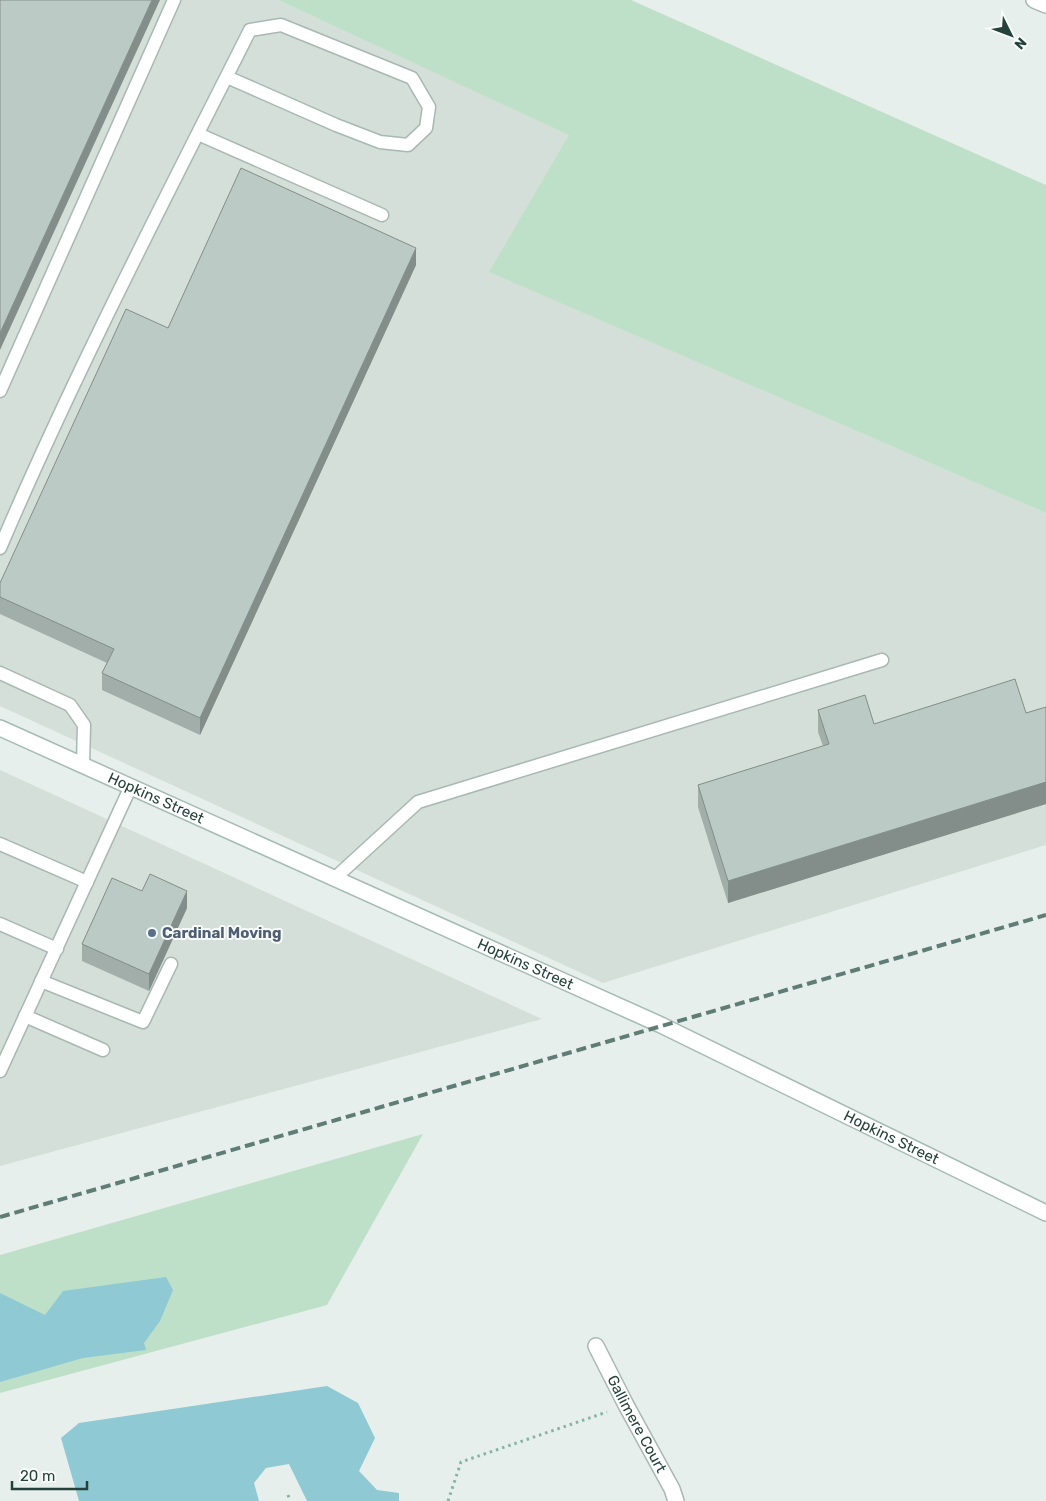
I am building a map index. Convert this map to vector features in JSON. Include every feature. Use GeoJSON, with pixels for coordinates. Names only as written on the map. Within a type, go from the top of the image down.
{"type":"FeatureCollection","features":[{"type":"Feature","properties":{"kind":"main road"},"geometry":{"type":"LineString","coordinates":[[1034,0],[1046,5]]}},
{"type":"Feature","properties":{"kind":"main road","name":"Hopkins Street"},"geometry":{"type":"LineString","coordinates":[[0,728],[661,1026],[1046,1213]]}},
{"type":"Feature","properties":{"kind":"main road","name":"Gallimere Court"},"geometry":{"type":"LineString","coordinates":[[596,1346],[672,1489],[676,1501]]}},
{"type":"Feature","properties":{"kind":"lane"},"geometry":{"type":"LineString","coordinates":[[0,391],[174,0]]}},
{"type":"Feature","properties":{"kind":"lane"},"geometry":{"type":"LineString","coordinates":[[0,548],[110,307],[198,134],[226,77],[250,30],[280,25],[412,78],[429,107],[426,128],[408,145],[380,142],[226,77]]}},
{"type":"Feature","properties":{"kind":"lane"},"geometry":{"type":"LineString","coordinates":[[198,134],[382,216]]}},
{"type":"Feature","properties":{"kind":"lane"},"geometry":{"type":"LineString","coordinates":[[335,878],[418,802],[882,660]]}},
{"type":"Feature","properties":{"kind":"lane"},"geometry":{"type":"LineString","coordinates":[[0,673],[70,705],[84,725],[83,765]]}},
{"type":"Feature","properties":{"kind":"lane"},"geometry":{"type":"LineString","coordinates":[[0,1071],[5,1045],[25,1016],[131,786]]}},
{"type":"Feature","properties":{"kind":"lane"},"geometry":{"type":"LineString","coordinates":[[0,844],[87,882]]}},
{"type":"Feature","properties":{"kind":"lane"},"geometry":{"type":"LineString","coordinates":[[0,924],[57,949]]}},
{"type":"Feature","properties":{"kind":"lane"},"geometry":{"type":"LineString","coordinates":[[42,981],[143,1022],[171,964]]}},
{"type":"Feature","properties":{"kind":"lane"},"geometry":{"type":"LineString","coordinates":[[25,1016],[103,1050]]}},
{"type":"Feature","properties":{"kind":"path"},"geometry":{"type":"LineString","coordinates":[[448,1501],[461,1462],[626,1405]]}},
{"type":"Feature","properties":{"kind":"path"},"geometry":{"type":"LineString","coordinates":[[288,1494],[290,1501]]}},
{"type":"Feature","properties":{"kind":"shaded area"},"geometry":{"type":"Polygon","coordinates":[[[0,0],[278,0],[570,135],[490,272],[1046,513],[1046,845],[603,983],[0,706],[0,0]]]}},
{"type":"Feature","properties":{"kind":"shaded area"},"geometry":{"type":"Polygon","coordinates":[[[0,770],[542,1019],[0,1166],[0,770]]]}},
{"type":"Feature","properties":{"kind":"green space"},"geometry":{"type":"Polygon","coordinates":[[[278,0],[631,0],[1046,185],[1046,513],[489,272],[569,135],[278,0]]]}},
{"type":"Feature","properties":{"kind":"green space"},"geometry":{"type":"Polygon","coordinates":[[[423,1134],[327,1305],[0,1393],[0,1255],[423,1134]]]}},
{"type":"Feature","properties":{"kind":"water"},"geometry":{"type":"Polygon","coordinates":[[[166,1277],[173,1290],[160,1321],[144,1343],[146,1350],[83,1358],[0,1382],[0,1293],[45,1315],[63,1291],[166,1277]]]}},
{"type":"Feature","properties":{"kind":"water"},"geometry":{"type":"Polygon","coordinates":[[[327,1386],[358,1403],[375,1438],[359,1471],[377,1490],[399,1493],[399,1501],[307,1501],[289,1464],[266,1468],[254,1483],[259,1501],[79,1501],[61,1438],[79,1423],[327,1386]]]}},
{"type":"Feature","properties":{"kind":"building"},"geometry":{"type":"Polygon","coordinates":[[[0,0],[152,0],[0,333],[0,0]]]}},
{"type":"Feature","properties":{"kind":"building"},"geometry":{"type":"Polygon","coordinates":[[[241,168],[416,248],[200,718],[102,673],[114,649],[0,597],[0,583],[126,309],[168,328],[241,168]]]}},
{"type":"Feature","properties":{"kind":"building"},"geometry":{"type":"Polygon","coordinates":[[[1015,679],[1026,713],[1046,707],[1046,782],[728,881],[698,785],[829,744],[818,710],[865,695],[874,724],[1015,679]]]}},
{"type":"Feature","properties":{"kind":"building"},"geometry":{"type":"Polygon","coordinates":[[[150,874],[187,891],[149,974],[82,944],[112,878],[142,891],[150,874]]]}},
{"type":"Feature","properties":{"kind":"railway"},"geometry":{"type":"LineString","coordinates":[[0,1217],[1046,915]]}},
{"type":"Feature","properties":{"kind":"place","name":"Cardinal Moving"},"geometry":{"type":"Point","coordinates":[152,933]}}]}
